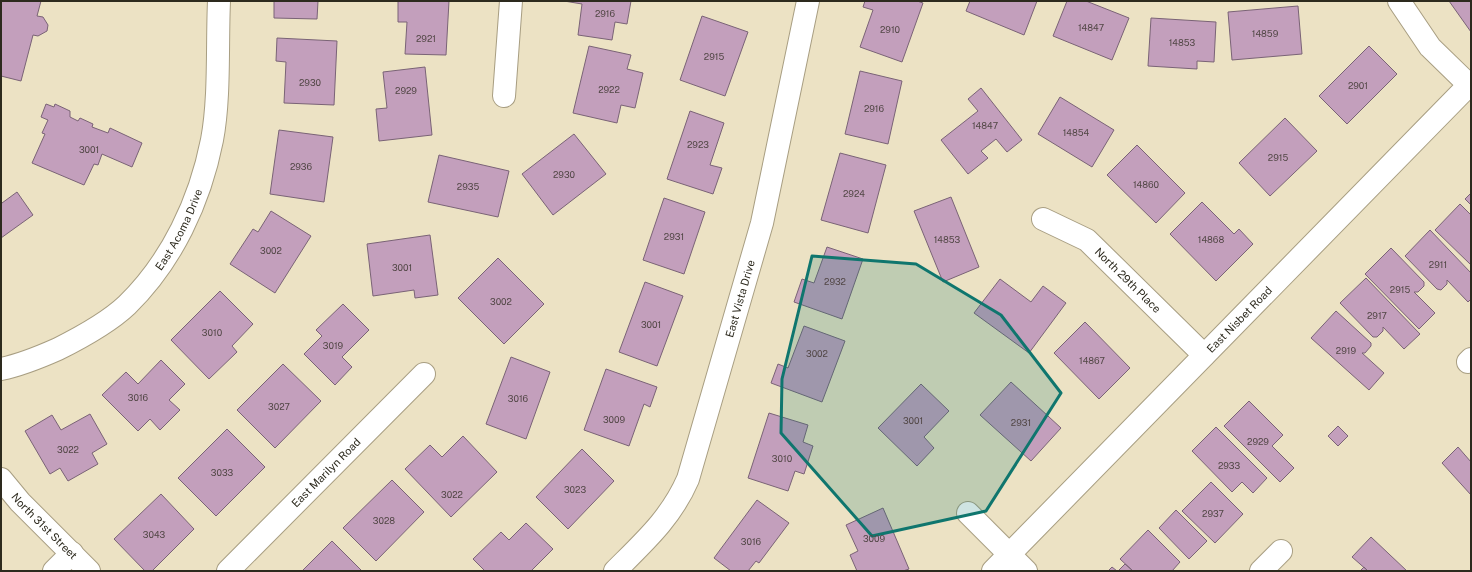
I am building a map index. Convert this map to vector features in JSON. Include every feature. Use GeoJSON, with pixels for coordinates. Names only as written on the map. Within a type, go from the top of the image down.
{"type":"FeatureCollection","features":[{"type":"Feature","properties":{"kind":"street","name":"East Acoma Drive"},"geometry":{"type":"LineString","coordinates":[[1,369],[36,359],[72,342],[100,325],[126,305],[150,278],[182,230],[205,171],[212,139],[215,115],[219,1]]}},
{"type":"Feature","properties":{"kind":"street"},"geometry":{"type":"LineString","coordinates":[[504,96],[511,1]]}},
{"type":"Feature","properties":{"kind":"street","name":"East Vista Drive"},"geometry":{"type":"LineString","coordinates":[[615,571],[669,515],[679,500],[688,479],[762,223],[808,1]]}},
{"type":"Feature","properties":{"kind":"street"},"geometry":{"type":"LineString","coordinates":[[1399,1],[1430,47],[1470,86]]}},
{"type":"Feature","properties":{"kind":"street","name":"East Nisbet Road"},"geometry":{"type":"LineString","coordinates":[[993,571],[1470,86]]}},
{"type":"Feature","properties":{"kind":"street","name":"North 29th Place"},"geometry":{"type":"LineString","coordinates":[[1043,219],[1087,240],[1204,355]]}},
{"type":"Feature","properties":{"kind":"street","name":"East Marilyn Road"},"geometry":{"type":"LineString","coordinates":[[228,571],[424,374]]}},
{"type":"Feature","properties":{"kind":"street","name":"North 31st Street"},"geometry":{"type":"LineString","coordinates":[[1,479],[20,502],[89,571]]}},
{"type":"Feature","properties":{"kind":"street"},"geometry":{"type":"LineString","coordinates":[[968,513],[1026,571]]}},
{"type":"Feature","properties":{"kind":"street"},"geometry":{"type":"LineString","coordinates":[[1261,571],[1281,551]]}},
{"type":"Feature","properties":{"kind":"street"},"geometry":{"type":"LineString","coordinates":[[54,571],[72,553]]}},
{"type":"Feature","properties":{"kind":"highlighted area"},"geometry":{"type":"Polygon","coordinates":[[[812,256],[916,264],[1001,315],[1061,393],[986,511],[872,536],[781,433],[782,379],[812,256]]]}},
{"type":"Feature","properties":{"kind":"building"},"geometry":{"type":"Polygon","coordinates":[[[1,1],[41,1],[37,16],[43,17],[48,25],[47,31],[38,36],[33,35],[21,81],[1,76],[1,1]]]}},
{"type":"Feature","properties":{"kind":"building"},"geometry":{"type":"Polygon","coordinates":[[[274,1],[318,1],[317,19],[274,18],[274,1]]]}},
{"type":"Feature","properties":{"kind":"building"},"geometry":{"type":"Polygon","coordinates":[[[398,1],[449,1],[446,55],[405,54],[407,22],[398,22],[398,1]]]}},
{"type":"Feature","properties":{"kind":"building"},"geometry":{"type":"Polygon","coordinates":[[[564,1],[631,1],[627,24],[615,22],[612,40],[578,35],[582,4],[564,1]]]}},
{"type":"Feature","properties":{"kind":"building"},"geometry":{"type":"Polygon","coordinates":[[[865,1],[917,1],[923,3],[902,62],[860,47],[873,10],[863,7],[865,1]]]}},
{"type":"Feature","properties":{"kind":"building"},"geometry":{"type":"Polygon","coordinates":[[[970,1],[1037,1],[1024,35],[966,11],[970,1]]]}},
{"type":"Feature","properties":{"kind":"building"},"geometry":{"type":"Polygon","coordinates":[[[1067,1],[1086,1],[1129,18],[1112,60],[1053,36],[1067,1]]]}},
{"type":"Feature","properties":{"kind":"building"},"geometry":{"type":"Polygon","coordinates":[[[1449,1],[1471,1],[1471,32],[1449,1]]]}},
{"type":"Feature","properties":{"kind":"building"},"geometry":{"type":"Polygon","coordinates":[[[1298,6],[1302,54],[1232,60],[1228,12],[1298,6]]]}},
{"type":"Feature","properties":{"kind":"building"},"geometry":{"type":"Polygon","coordinates":[[[702,16],[748,32],[725,96],[680,80],[702,16]]]}},
{"type":"Feature","properties":{"kind":"building"},"geometry":{"type":"Polygon","coordinates":[[[1151,18],[1216,22],[1214,62],[1197,61],[1197,69],[1148,66],[1151,18]]]}},
{"type":"Feature","properties":{"kind":"building"},"geometry":{"type":"Polygon","coordinates":[[[277,38],[337,41],[334,105],[284,103],[286,62],[276,61],[277,38]]]}},
{"type":"Feature","properties":{"kind":"building"},"geometry":{"type":"Polygon","coordinates":[[[589,46],[631,55],[627,69],[643,73],[635,108],[621,105],[617,123],[573,113],[589,46]]]}},
{"type":"Feature","properties":{"kind":"building"},"geometry":{"type":"Polygon","coordinates":[[[1369,46],[1397,74],[1347,124],[1319,96],[1369,46]]]}},
{"type":"Feature","properties":{"kind":"building"},"geometry":{"type":"Polygon","coordinates":[[[425,67],[432,135],[379,141],[376,109],[387,108],[383,72],[425,67]]]}},
{"type":"Feature","properties":{"kind":"building"},"geometry":{"type":"Polygon","coordinates":[[[860,71],[902,81],[888,144],[845,134],[860,71]]]}},
{"type":"Feature","properties":{"kind":"building"},"geometry":{"type":"Polygon","coordinates":[[[981,88],[1022,140],[1007,152],[996,139],[981,151],[988,158],[968,174],[941,140],[978,111],[968,99],[981,88]]]}},
{"type":"Feature","properties":{"kind":"building"},"geometry":{"type":"Polygon","coordinates":[[[1060,97],[1114,130],[1092,167],[1038,134],[1060,97]]]}},
{"type":"Feature","properties":{"kind":"building"},"geometry":{"type":"Polygon","coordinates":[[[46,104],[54,107],[55,104],[70,111],[70,117],[78,121],[80,118],[93,124],[92,127],[108,133],[110,128],[142,143],[132,167],[102,154],[98,165],[94,164],[84,185],[32,163],[45,134],[42,133],[48,120],[41,117],[46,104]]]}},
{"type":"Feature","properties":{"kind":"building"},"geometry":{"type":"Polygon","coordinates":[[[690,111],[724,123],[710,165],[722,168],[713,194],[667,179],[690,111]]]}},
{"type":"Feature","properties":{"kind":"building"},"geometry":{"type":"Polygon","coordinates":[[[1285,118],[1317,151],[1270,196],[1239,163],[1285,118]]]}},
{"type":"Feature","properties":{"kind":"building"},"geometry":{"type":"Polygon","coordinates":[[[279,130],[333,137],[324,202],[270,194],[279,130]]]}},
{"type":"Feature","properties":{"kind":"building"},"geometry":{"type":"Polygon","coordinates":[[[574,134],[606,174],[553,215],[522,174],[574,134]]]}},
{"type":"Feature","properties":{"kind":"building"},"geometry":{"type":"Polygon","coordinates":[[[1137,145],[1185,193],[1156,223],[1107,175],[1137,145]]]}},
{"type":"Feature","properties":{"kind":"building"},"geometry":{"type":"Polygon","coordinates":[[[840,153],[886,165],[868,233],[821,220],[840,153]]]}},
{"type":"Feature","properties":{"kind":"building"},"geometry":{"type":"Polygon","coordinates":[[[439,155],[509,171],[498,217],[428,202],[439,155]]]}},
{"type":"Feature","properties":{"kind":"building"},"geometry":{"type":"Polygon","coordinates":[[[17,192],[33,215],[1,238],[1,200],[2,203],[17,192]]]}},
{"type":"Feature","properties":{"kind":"building"},"geometry":{"type":"Polygon","coordinates":[[[1471,193],[1471,205],[1465,199],[1471,193]]]}},
{"type":"Feature","properties":{"kind":"building"},"geometry":{"type":"Polygon","coordinates":[[[951,197],[979,267],[943,282],[914,211],[951,197]]]}},
{"type":"Feature","properties":{"kind":"building"},"geometry":{"type":"Polygon","coordinates":[[[664,198],[705,212],[684,274],[643,260],[664,198]]]}},
{"type":"Feature","properties":{"kind":"building"},"geometry":{"type":"Polygon","coordinates":[[[1202,202],[1234,234],[1239,229],[1253,244],[1216,281],[1170,234],[1202,202]]]}},
{"type":"Feature","properties":{"kind":"building"},"geometry":{"type":"Polygon","coordinates":[[[1460,204],[1471,215],[1471,265],[1435,230],[1460,204]]]}},
{"type":"Feature","properties":{"kind":"building"},"geometry":{"type":"Polygon","coordinates":[[[271,211],[311,236],[275,293],[230,264],[253,229],[258,232],[271,211]]]}},
{"type":"Feature","properties":{"kind":"building"},"geometry":{"type":"Polygon","coordinates":[[[1430,230],[1471,273],[1471,299],[1468,302],[1447,280],[1447,284],[1441,290],[1437,289],[1405,256],[1430,230]]]}},
{"type":"Feature","properties":{"kind":"building"},"geometry":{"type":"Polygon","coordinates":[[[430,235],[438,295],[415,298],[414,290],[373,296],[367,244],[430,235]]]}},
{"type":"Feature","properties":{"kind":"building"},"geometry":{"type":"Polygon","coordinates":[[[827,247],[863,259],[842,319],[794,302],[802,279],[814,283],[827,247]]]}},
{"type":"Feature","properties":{"kind":"building"},"geometry":{"type":"Polygon","coordinates":[[[1391,248],[1424,282],[1424,286],[1418,292],[1414,292],[1435,313],[1419,329],[1365,274],[1391,248]]]}},
{"type":"Feature","properties":{"kind":"building"},"geometry":{"type":"Polygon","coordinates":[[[498,258],[544,304],[504,344],[458,298],[498,258]]]}},
{"type":"Feature","properties":{"kind":"building"},"geometry":{"type":"Polygon","coordinates":[[[1366,278],[1420,334],[1404,349],[1383,327],[1383,331],[1377,337],[1373,337],[1340,303],[1366,278]]]}},
{"type":"Feature","properties":{"kind":"building"},"geometry":{"type":"Polygon","coordinates":[[[1000,279],[1031,302],[1043,286],[1066,303],[1029,353],[974,313],[1000,279]]]}},
{"type":"Feature","properties":{"kind":"building"},"geometry":{"type":"Polygon","coordinates":[[[645,282],[683,296],[657,366],[619,352],[645,282]]]}},
{"type":"Feature","properties":{"kind":"building"},"geometry":{"type":"Polygon","coordinates":[[[220,291],[253,324],[232,346],[237,352],[209,379],[171,340],[220,291]]]}},
{"type":"Feature","properties":{"kind":"building"},"geometry":{"type":"Polygon","coordinates":[[[343,304],[369,330],[342,357],[352,367],[335,385],[304,354],[322,336],[316,330],[343,304]]]}},
{"type":"Feature","properties":{"kind":"building"},"geometry":{"type":"Polygon","coordinates":[[[1336,311],[1371,343],[1371,346],[1365,353],[1362,353],[1384,373],[1369,390],[1311,338],[1336,311]]]}},
{"type":"Feature","properties":{"kind":"building"},"geometry":{"type":"Polygon","coordinates":[[[1085,322],[1130,368],[1099,399],[1054,353],[1085,322]]]}},
{"type":"Feature","properties":{"kind":"building"},"geometry":{"type":"Polygon","coordinates":[[[804,326],[845,341],[822,402],[771,383],[778,364],[788,368],[804,326]]]}},
{"type":"Feature","properties":{"kind":"building"},"geometry":{"type":"Polygon","coordinates":[[[511,357],[550,372],[526,439],[486,424],[511,357]]]}},
{"type":"Feature","properties":{"kind":"building"},"geometry":{"type":"Polygon","coordinates":[[[161,360],[185,384],[169,400],[180,410],[160,430],[150,419],[138,431],[102,395],[126,372],[138,384],[161,360]]]}},
{"type":"Feature","properties":{"kind":"building"},"geometry":{"type":"Polygon","coordinates":[[[283,364],[321,401],[275,448],[237,410],[283,364]]]}},
{"type":"Feature","properties":{"kind":"building"},"geometry":{"type":"Polygon","coordinates":[[[606,369],[657,387],[650,407],[644,404],[629,446],[584,430],[606,369]]]}},
{"type":"Feature","properties":{"kind":"building"},"geometry":{"type":"Polygon","coordinates":[[[1011,382],[1061,428],[1031,461],[980,415],[1011,382]]]}},
{"type":"Feature","properties":{"kind":"building"},"geometry":{"type":"Polygon","coordinates":[[[921,384],[949,411],[924,437],[934,448],[917,466],[878,428],[921,384]]]}},
{"type":"Feature","properties":{"kind":"building"},"geometry":{"type":"Polygon","coordinates":[[[1249,401],[1283,435],[1272,446],[1294,468],[1280,482],[1224,426],[1249,401]]]}},
{"type":"Feature","properties":{"kind":"building"},"geometry":{"type":"Polygon","coordinates":[[[769,413],[808,425],[803,442],[813,446],[804,474],[795,471],[788,491],[748,478],[769,413]]]}},
{"type":"Feature","properties":{"kind":"building"},"geometry":{"type":"Polygon","coordinates":[[[90,414],[107,444],[92,453],[98,464],[68,481],[60,468],[50,474],[25,431],[52,415],[61,430],[90,414]]]}},
{"type":"Feature","properties":{"kind":"building"},"geometry":{"type":"Polygon","coordinates":[[[1338,426],[1348,436],[1338,446],[1328,436],[1338,426]]]}},
{"type":"Feature","properties":{"kind":"building"},"geometry":{"type":"Polygon","coordinates":[[[1216,427],[1267,478],[1253,493],[1242,482],[1232,492],[1192,451],[1216,427]]]}},
{"type":"Feature","properties":{"kind":"building"},"geometry":{"type":"Polygon","coordinates":[[[227,429],[265,467],[216,516],[178,478],[227,429]]]}},
{"type":"Feature","properties":{"kind":"building"},"geometry":{"type":"Polygon","coordinates":[[[463,436],[497,472],[451,517],[405,469],[430,445],[442,457],[463,436]]]}},
{"type":"Feature","properties":{"kind":"building"},"geometry":{"type":"Polygon","coordinates":[[[1458,447],[1471,462],[1471,495],[1442,463],[1458,447]]]}},
{"type":"Feature","properties":{"kind":"building"},"geometry":{"type":"Polygon","coordinates":[[[582,449],[614,481],[568,529],[536,497],[582,449]]]}},
{"type":"Feature","properties":{"kind":"building"},"geometry":{"type":"Polygon","coordinates":[[[392,480],[424,512],[376,561],[343,528],[392,480]]]}},
{"type":"Feature","properties":{"kind":"building"},"geometry":{"type":"Polygon","coordinates":[[[1211,482],[1243,514],[1215,543],[1182,511],[1211,482]]]}},
{"type":"Feature","properties":{"kind":"building"},"geometry":{"type":"Polygon","coordinates":[[[161,494],[194,529],[152,571],[145,571],[114,539],[161,494]]]}},
{"type":"Feature","properties":{"kind":"building"},"geometry":{"type":"Polygon","coordinates":[[[757,500],[789,523],[759,563],[756,561],[748,571],[731,571],[714,558],[757,500]]]}},
{"type":"Feature","properties":{"kind":"building"},"geometry":{"type":"Polygon","coordinates":[[[883,508],[909,569],[903,571],[857,571],[850,555],[858,551],[846,525],[883,508]]]}},
{"type":"Feature","properties":{"kind":"building"},"geometry":{"type":"Polygon","coordinates":[[[1176,510],[1207,541],[1189,559],[1159,528],[1176,510]]]}},
{"type":"Feature","properties":{"kind":"building"},"geometry":{"type":"Polygon","coordinates":[[[526,523],[553,549],[531,571],[485,571],[473,559],[501,532],[509,540],[526,523]]]}},
{"type":"Feature","properties":{"kind":"building"},"geometry":{"type":"Polygon","coordinates":[[[1148,530],[1180,562],[1172,571],[1133,571],[1120,559],[1148,530]]]}},
{"type":"Feature","properties":{"kind":"building"},"geometry":{"type":"Polygon","coordinates":[[[1371,537],[1407,571],[1368,571],[1352,557],[1371,537]]]}},
{"type":"Feature","properties":{"kind":"building"},"geometry":{"type":"Polygon","coordinates":[[[332,541],[362,571],[302,571],[332,541]]]}},
{"type":"Feature","properties":{"kind":"building"},"geometry":{"type":"Polygon","coordinates":[[[1125,564],[1133,571],[1118,571],[1125,564]]]}},
{"type":"Feature","properties":{"kind":"building"},"geometry":{"type":"Polygon","coordinates":[[[1112,567],[1117,571],[1108,571],[1112,567]]]}},
{"type":"Feature","properties":{"kind":"building"},"geometry":{"type":"Polygon","coordinates":[[[1364,567],[1368,571],[1360,571],[1364,567]]]}}]}
